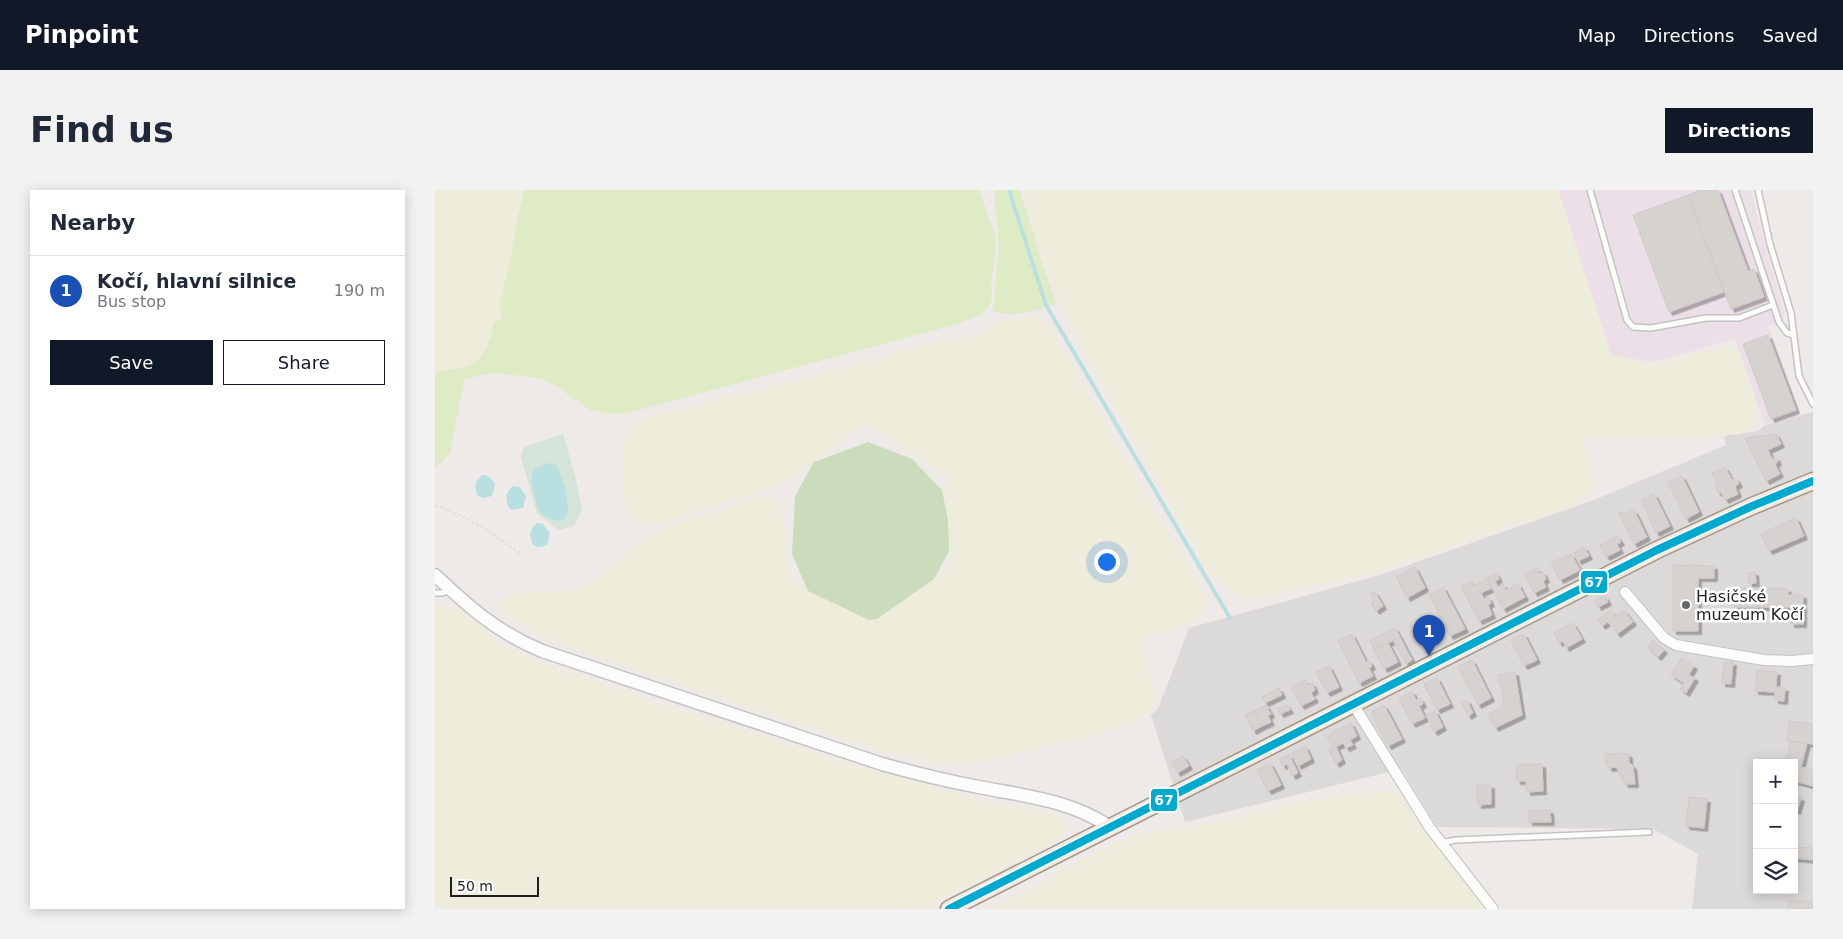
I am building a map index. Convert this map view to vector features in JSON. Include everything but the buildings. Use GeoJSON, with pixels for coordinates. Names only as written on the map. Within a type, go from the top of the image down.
{"type":"FeatureCollection","features":[{"type":"Feature","properties":{"kind":"main road"},"geometry":{"type":"LineString","coordinates":[[949,909],[1657,550],[1750,507],[1813,481]]}},
{"type":"Feature","properties":{"kind":"street"},"geometry":{"type":"LineString","coordinates":[[435,575],[482,617],[510,636],[578,664],[882,764],[927,776],[1067,805],[1092,815],[1109,827]]}},
{"type":"Feature","properties":{"kind":"street"},"geometry":{"type":"LineString","coordinates":[[1625,592],[1664,638],[1676,645],[1764,660],[1792,661],[1813,659]]}},
{"type":"Feature","properties":{"kind":"street"},"geometry":{"type":"LineString","coordinates":[[1353,704],[1415,806],[1493,909]]}},
{"type":"Feature","properties":{"kind":"lane"},"geometry":{"type":"LineString","coordinates":[[1590,190],[1627,320],[1633,327],[1651,328],[1706,318],[1739,318],[1773,305]]}},
{"type":"Feature","properties":{"kind":"lane"},"geometry":{"type":"LineString","coordinates":[[1735,190],[1779,322],[1785,332],[1794,335]]}},
{"type":"Feature","properties":{"kind":"lane"},"geometry":{"type":"LineString","coordinates":[[1759,190],[1768,237],[1788,302],[1799,376],[1813,404]]}},
{"type":"Feature","properties":{"kind":"lane"},"geometry":{"type":"LineString","coordinates":[[435,593],[451,590]]}},
{"type":"Feature","properties":{"kind":"lane"},"geometry":{"type":"LineString","coordinates":[[1442,844],[1456,840],[1649,832]]}},
{"type":"Feature","properties":{"kind":"path"},"geometry":{"type":"LineString","coordinates":[[435,506],[448,509],[479,525],[523,555]]}},
{"type":"Feature","properties":{"kind":"shaded area"},"geometry":{"type":"Polygon","coordinates":[[[435,190],[525,190],[500,302],[501,318],[499,321],[494,322],[485,352],[471,366],[435,372],[435,190]]]}},
{"type":"Feature","properties":{"kind":"shaded area"},"geometry":{"type":"Polygon","coordinates":[[[1023,190],[1558,190],[1611,355],[1653,365],[1728,346],[1738,353],[1755,400],[1756,426],[1750,431],[1737,434],[1685,439],[1591,438],[1583,440],[1594,487],[1589,496],[1574,505],[1548,516],[1506,526],[1460,544],[1373,573],[1296,588],[1273,596],[1251,600],[1238,597],[1210,575],[1073,333],[1045,265],[1030,220],[1023,190]]]}},
{"type":"Feature","properties":{"kind":"shaded area"},"geometry":{"type":"Polygon","coordinates":[[[1558,190],[1750,190],[1785,316],[1779,322],[1769,326],[1801,416],[1765,425],[1735,339],[1653,362],[1611,355],[1558,190]]]}},
{"type":"Feature","properties":{"kind":"shaded area"},"geometry":{"type":"Polygon","coordinates":[[[1033,317],[1050,325],[1115,442],[1207,599],[1207,605],[1198,619],[1187,625],[1139,639],[1155,692],[1154,703],[1148,714],[1135,723],[985,762],[931,763],[874,749],[549,640],[503,614],[499,607],[501,600],[516,593],[569,591],[590,584],[646,536],[708,513],[760,498],[771,498],[777,502],[780,509],[785,531],[790,581],[869,620],[877,619],[950,568],[945,475],[876,430],[866,427],[857,429],[788,481],[775,487],[658,524],[643,524],[635,521],[630,515],[624,499],[622,480],[623,443],[631,426],[649,417],[810,377],[938,341],[970,336],[980,333],[998,322],[1033,317]]]}},
{"type":"Feature","properties":{"kind":"shaded area"},"geometry":{"type":"Polygon","coordinates":[[[1813,412],[1813,909],[1692,909],[1698,854],[1653,829],[1437,827],[1401,769],[1185,822],[1151,715],[1158,709],[1189,628],[1380,575],[1594,500],[1726,445],[1724,436],[1758,431],[1765,425],[1813,412]]]}},
{"type":"Feature","properties":{"kind":"shaded area"},"geometry":{"type":"Polygon","coordinates":[[[563,434],[582,510],[574,526],[559,530],[537,513],[521,457],[524,447],[563,434]]]}},
{"type":"Feature","properties":{"kind":"shaded area"},"geometry":{"type":"Polygon","coordinates":[[[435,605],[451,607],[461,611],[497,641],[500,646],[544,664],[652,701],[863,768],[1001,805],[1058,814],[1065,819],[1068,825],[1066,832],[1045,848],[918,909],[435,909],[435,605]]]}},
{"type":"Feature","properties":{"kind":"shaded area"},"geometry":{"type":"Polygon","coordinates":[[[1377,791],[1390,793],[1400,799],[1485,909],[987,909],[1132,836],[1146,831],[1179,830],[1291,804],[1377,791]]]}},
{"type":"Feature","properties":{"kind":"green space"},"geometry":{"type":"Polygon","coordinates":[[[525,190],[979,190],[995,234],[995,256],[991,280],[992,294],[989,306],[981,315],[957,324],[627,413],[611,414],[590,410],[559,388],[542,379],[506,374],[484,374],[464,380],[450,453],[435,469],[435,372],[461,368],[477,361],[486,348],[494,322],[499,321],[501,318],[500,302],[525,190]]]}},
{"type":"Feature","properties":{"kind":"green space"},"geometry":{"type":"Polygon","coordinates":[[[994,190],[1020,190],[1043,266],[1057,304],[1017,314],[993,311],[999,248],[994,190]]]}},
{"type":"Feature","properties":{"kind":"green space"},"geometry":{"type":"Polygon","coordinates":[[[868,442],[912,459],[942,490],[948,520],[949,551],[934,579],[877,619],[869,620],[808,591],[792,554],[795,496],[814,462],[868,442]]]}},
{"type":"Feature","properties":{"kind":"water"},"geometry":{"type":"Polygon","coordinates":[[[550,463],[559,470],[566,495],[568,511],[566,517],[561,521],[549,518],[539,511],[532,484],[534,470],[550,463]]]}},
{"type":"Feature","properties":{"kind":"water"},"geometry":{"type":"Polygon","coordinates":[[[482,475],[489,476],[495,484],[492,496],[483,498],[478,496],[475,485],[482,475]]]}},
{"type":"Feature","properties":{"kind":"water"},"geometry":{"type":"Polygon","coordinates":[[[513,486],[520,487],[526,496],[523,508],[514,510],[509,508],[507,496],[508,491],[513,486]]]}},
{"type":"Feature","properties":{"kind":"water"},"geometry":{"type":"Polygon","coordinates":[[[537,523],[543,524],[550,533],[547,545],[538,547],[533,545],[531,533],[532,528],[537,523]]]}},
{"type":"Feature","properties":{"kind":"waterway"},"geometry":{"type":"LineString","coordinates":[[1009,190],[1046,305],[1230,618]]}},
{"type":"Feature","properties":{"kind":"transit line","name":"67"},"geometry":{"type":"LineString","coordinates":[[949,909],[1657,550],[1750,507],[1813,481]]}},
{"type":"Feature","properties":{"kind":"place","name":"Hasičské muzeum Kočí"},"geometry":{"type":"Point","coordinates":[1686,605]}},
{"type":"Feature","properties":{"kind":"place","name":"Kočí, hlavní silnice"},"geometry":{"type":"Point","coordinates":[1429,656]}}]}
